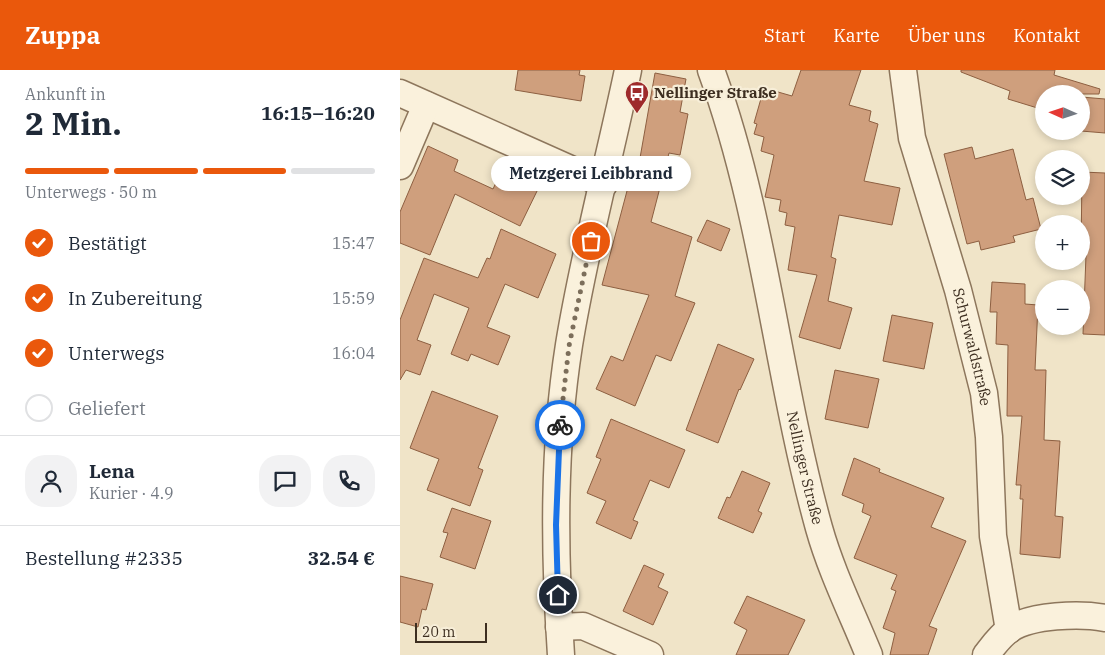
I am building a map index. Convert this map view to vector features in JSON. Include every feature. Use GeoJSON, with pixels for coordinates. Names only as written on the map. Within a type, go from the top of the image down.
{"type":"FeatureCollection","features":[{"type":"Feature","properties":{"kind":"street"},"geometry":{"type":"LineString","coordinates":[[561,655],[556,516],[563,393],[577,305],[628,70]]}},
{"type":"Feature","properties":{"kind":"street","name":"Nellinger Straße"},"geometry":{"type":"LineString","coordinates":[[711,70],[744,187],[790,407],[819,530],[869,655]]}},
{"type":"Feature","properties":{"kind":"street","name":"Schurwaldstraße"},"geometry":{"type":"LineString","coordinates":[[903,70],[912,138],[968,327],[984,394],[989,437],[993,536],[1009,630]]}},
{"type":"Feature","properties":{"kind":"street"},"geometry":{"type":"LineString","coordinates":[[400,93],[604,184]]}},
{"type":"Feature","properties":{"kind":"street"},"geometry":{"type":"LineString","coordinates":[[400,166],[426,105]]}},
{"type":"Feature","properties":{"kind":"street"},"geometry":{"type":"LineString","coordinates":[[986,655],[1009,630],[1018,625],[1042,619],[1087,615],[1105,618]]}},
{"type":"Feature","properties":{"kind":"street"},"geometry":{"type":"LineString","coordinates":[[559,627],[583,626],[650,655]]}},
{"type":"Feature","properties":{"kind":"building"},"geometry":{"type":"Polygon","coordinates":[[[518,70],[580,70],[579,75],[585,76],[581,101],[515,90],[518,70]]]}},
{"type":"Feature","properties":{"kind":"building"},"geometry":{"type":"Polygon","coordinates":[[[801,70],[861,70],[849,105],[871,111],[869,121],[878,124],[864,181],[900,188],[892,225],[839,215],[831,257],[836,259],[828,301],[852,308],[840,349],[799,337],[817,275],[788,270],[795,227],[785,225],[787,213],[779,211],[781,200],[765,197],[774,155],[761,151],[764,137],[754,134],[757,124],[754,123],[764,88],[792,96],[801,70]]]}},
{"type":"Feature","properties":{"kind":"building"},"geometry":{"type":"Polygon","coordinates":[[[961,70],[1055,70],[1054,75],[1087,85],[1035,85],[1035,107],[1008,99],[1010,91],[961,72],[961,70]]]}},
{"type":"Feature","properties":{"kind":"building"},"geometry":{"type":"Polygon","coordinates":[[[655,73],[686,79],[680,112],[688,114],[680,155],[669,153],[651,222],[692,237],[675,296],[695,303],[671,361],[656,355],[635,406],[596,389],[611,356],[623,361],[649,295],[602,285],[636,157],[640,158],[655,73]]]}},
{"type":"Feature","properties":{"kind":"building"},"geometry":{"type":"Polygon","coordinates":[[[1090,86],[1100,89],[1099,94],[1090,94],[1090,86]]]}},
{"type":"Feature","properties":{"kind":"building"},"geometry":{"type":"Polygon","coordinates":[[[1090,98],[1105,99],[1105,133],[1090,132],[1090,98]]]}},
{"type":"Feature","properties":{"kind":"building"},"geometry":{"type":"Polygon","coordinates":[[[428,146],[458,160],[454,171],[493,189],[502,170],[539,187],[520,226],[455,194],[430,255],[400,243],[400,212],[428,146]]]}},
{"type":"Feature","properties":{"kind":"building"},"geometry":{"type":"Polygon","coordinates":[[[972,147],[975,159],[1013,149],[1026,200],[1033,198],[1037,215],[1035,215],[1035,230],[1013,236],[1015,242],[981,250],[979,241],[967,244],[944,154],[972,147]]]}},
{"type":"Feature","properties":{"kind":"building"},"geometry":{"type":"Polygon","coordinates":[[[1090,172],[1105,173],[1105,335],[1090,334],[1090,280],[1085,280],[1085,270],[1090,270],[1090,215],[1081,215],[1082,205],[1090,205],[1090,172]]]}},
{"type":"Feature","properties":{"kind":"building"},"geometry":{"type":"Polygon","coordinates":[[[707,220],[730,229],[721,251],[697,241],[707,220]]]}},
{"type":"Feature","properties":{"kind":"building"},"geometry":{"type":"Polygon","coordinates":[[[501,229],[556,254],[538,298],[505,284],[487,327],[510,336],[498,365],[471,354],[468,361],[451,354],[469,308],[434,294],[417,340],[431,345],[420,375],[406,370],[400,380],[400,320],[424,258],[478,278],[487,258],[490,259],[501,229]]]}},
{"type":"Feature","properties":{"kind":"building"},"geometry":{"type":"Polygon","coordinates":[[[992,282],[1025,284],[1025,304],[1035,305],[1035,335],[1037,335],[1035,370],[1046,370],[1044,440],[1060,441],[1055,516],[1063,517],[1060,558],[1020,554],[1023,499],[1020,499],[1021,485],[1016,485],[1022,416],[1007,416],[1008,345],[996,344],[997,312],[990,312],[992,282]]]}},
{"type":"Feature","properties":{"kind":"building"},"geometry":{"type":"Polygon","coordinates":[[[892,315],[933,323],[924,369],[883,361],[892,315]]]}},
{"type":"Feature","properties":{"kind":"building"},"geometry":{"type":"Polygon","coordinates":[[[718,344],[754,359],[739,389],[718,443],[686,430],[718,344]]]}},
{"type":"Feature","properties":{"kind":"building"},"geometry":{"type":"Polygon","coordinates":[[[835,370],[879,379],[868,428],[825,419],[835,370]]]}},
{"type":"Feature","properties":{"kind":"building"},"geometry":{"type":"Polygon","coordinates":[[[432,391],[498,416],[478,468],[483,470],[470,506],[427,490],[439,459],[410,448],[432,391]]]}},
{"type":"Feature","properties":{"kind":"building"},"geometry":{"type":"Polygon","coordinates":[[[611,419],[685,450],[669,488],[650,480],[633,520],[638,522],[631,539],[596,523],[606,501],[587,493],[601,459],[596,457],[611,419]]]}},
{"type":"Feature","properties":{"kind":"building"},"geometry":{"type":"Polygon","coordinates":[[[854,458],[880,469],[879,472],[944,498],[931,527],[966,541],[929,626],[937,629],[928,655],[890,655],[895,633],[883,628],[896,591],[891,589],[897,575],[854,558],[871,516],[862,512],[864,504],[842,495],[854,458]]]}},
{"type":"Feature","properties":{"kind":"building"},"geometry":{"type":"Polygon","coordinates":[[[742,471],[770,483],[758,511],[762,513],[753,533],[718,518],[727,497],[730,498],[742,471]]]}},
{"type":"Feature","properties":{"kind":"building"},"geometry":{"type":"Polygon","coordinates":[[[452,508],[491,521],[475,569],[440,557],[448,533],[443,532],[452,508]]]}},
{"type":"Feature","properties":{"kind":"building"},"geometry":{"type":"Polygon","coordinates":[[[644,565],[664,574],[658,587],[668,592],[653,625],[623,611],[644,565]]]}},
{"type":"Feature","properties":{"kind":"building"},"geometry":{"type":"Polygon","coordinates":[[[400,576],[433,584],[426,610],[422,609],[418,627],[400,622],[400,576]]]}},
{"type":"Feature","properties":{"kind":"building"},"geometry":{"type":"Polygon","coordinates":[[[747,596],[805,620],[788,655],[736,655],[747,630],[734,623],[747,596]]]}},
{"type":"Feature","properties":{"kind":"way so far"},"geometry":{"type":"LineString","coordinates":[[560,425],[569,346],[591,241]]}},
{"type":"Feature","properties":{"kind":"place","name":"Nellinger Straße"},"geometry":{"type":"Point","coordinates":[637,114]}},
{"type":"Feature","properties":{"kind":"place","name":"Metzgerei Leibbrand"},"geometry":{"type":"Point","coordinates":[591,241]}},
{"type":"Feature","properties":{"kind":"route"},"geometry":{"type":"LineString","coordinates":[[558,595],[556,483],[560,425]]}}]}
